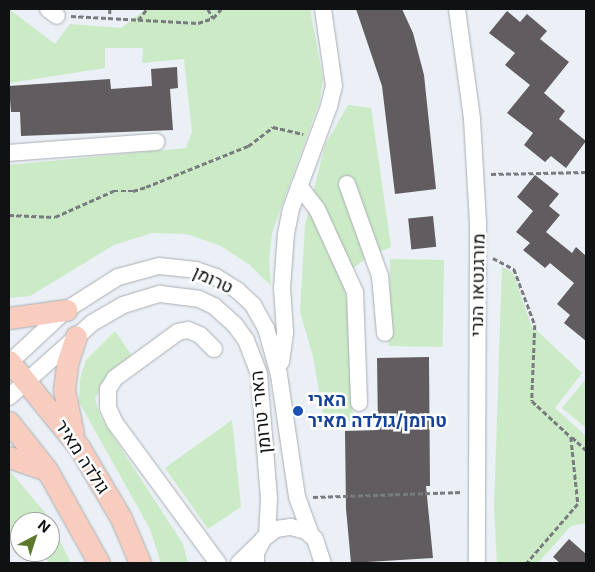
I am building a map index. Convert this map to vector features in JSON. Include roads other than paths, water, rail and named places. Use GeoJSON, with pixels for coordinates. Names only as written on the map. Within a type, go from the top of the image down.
{"type":"FeatureCollection","features":[{"type":"Feature","properties":{"kind":"main road"},"geometry":{"type":"LineString","coordinates":[[9,318],[66,310]]}},
{"type":"Feature","properties":{"kind":"main road"},"geometry":{"type":"LineString","coordinates":[[76,336],[67,364],[64,390],[79,447]]}},
{"type":"Feature","properties":{"kind":"main road","name":"גולדה מאיר"},"geometry":{"type":"LineString","coordinates":[[9,362],[27,381],[79,447],[121,518],[140,563]]}},
{"type":"Feature","properties":{"kind":"main road","name":"גולדה מאיר"},"geometry":{"type":"LineString","coordinates":[[9,422],[47,470],[99,563]]}},
{"type":"Feature","properties":{"kind":"main road"},"geometry":{"type":"LineString","coordinates":[[9,457],[47,470]]}},
{"type":"Feature","properties":{"kind":"street"},"geometry":{"type":"LineString","coordinates":[[279,375],[284,332],[282,288],[286,234],[299,186],[334,86],[323,9]]}},
{"type":"Feature","properties":{"kind":"street","name":"מורגנטאו הנרי"},"geometry":{"type":"LineString","coordinates":[[457,9],[476,174],[478,250],[475,491],[477,563]]}},
{"type":"Feature","properties":{"kind":"street"},"geometry":{"type":"LineString","coordinates":[[9,153],[158,142]]}},
{"type":"Feature","properties":{"kind":"street"},"geometry":{"type":"LineString","coordinates":[[346,184],[372,249],[381,290],[385,333]]}},
{"type":"Feature","properties":{"kind":"street"},"geometry":{"type":"LineString","coordinates":[[299,186],[317,209],[350,276],[356,301],[359,403]]}},
{"type":"Feature","properties":{"kind":"street","name":"טרומן"},"geometry":{"type":"LineString","coordinates":[[66,310],[102,285],[137,270],[159,266],[196,270],[237,290],[253,306],[266,328],[279,375],[284,412]]}},
{"type":"Feature","properties":{"kind":"street"},"geometry":{"type":"LineString","coordinates":[[356,301],[381,290]]}},
{"type":"Feature","properties":{"kind":"street","name":"הארי טרומן"},"geometry":{"type":"LineString","coordinates":[[9,397],[76,336],[107,312],[140,298],[160,294],[199,299],[214,306],[236,325],[253,354],[259,374],[269,498],[264,539],[256,563]]}},
{"type":"Feature","properties":{"kind":"street"},"geometry":{"type":"LineString","coordinates":[[9,362],[66,310]]}},
{"type":"Feature","properties":{"kind":"street"},"geometry":{"type":"LineString","coordinates":[[214,349],[200,335],[188,330],[178,332],[115,378],[108,389],[108,398],[115,423],[218,563]]}},
{"type":"Feature","properties":{"kind":"street","name":"הארי טרומן"},"geometry":{"type":"LineString","coordinates":[[284,412],[297,497],[311,535],[320,548],[323,563]]}},
{"type":"Feature","properties":{"kind":"street"},"geometry":{"type":"LineString","coordinates":[[239,563],[264,539],[291,527],[311,535]]}},
{"type":"Feature","properties":{"kind":"place","name":"הארי טרומן/גולדה מאיר"},"geometry":{"type":"Point","coordinates":[298,411]}}]}
